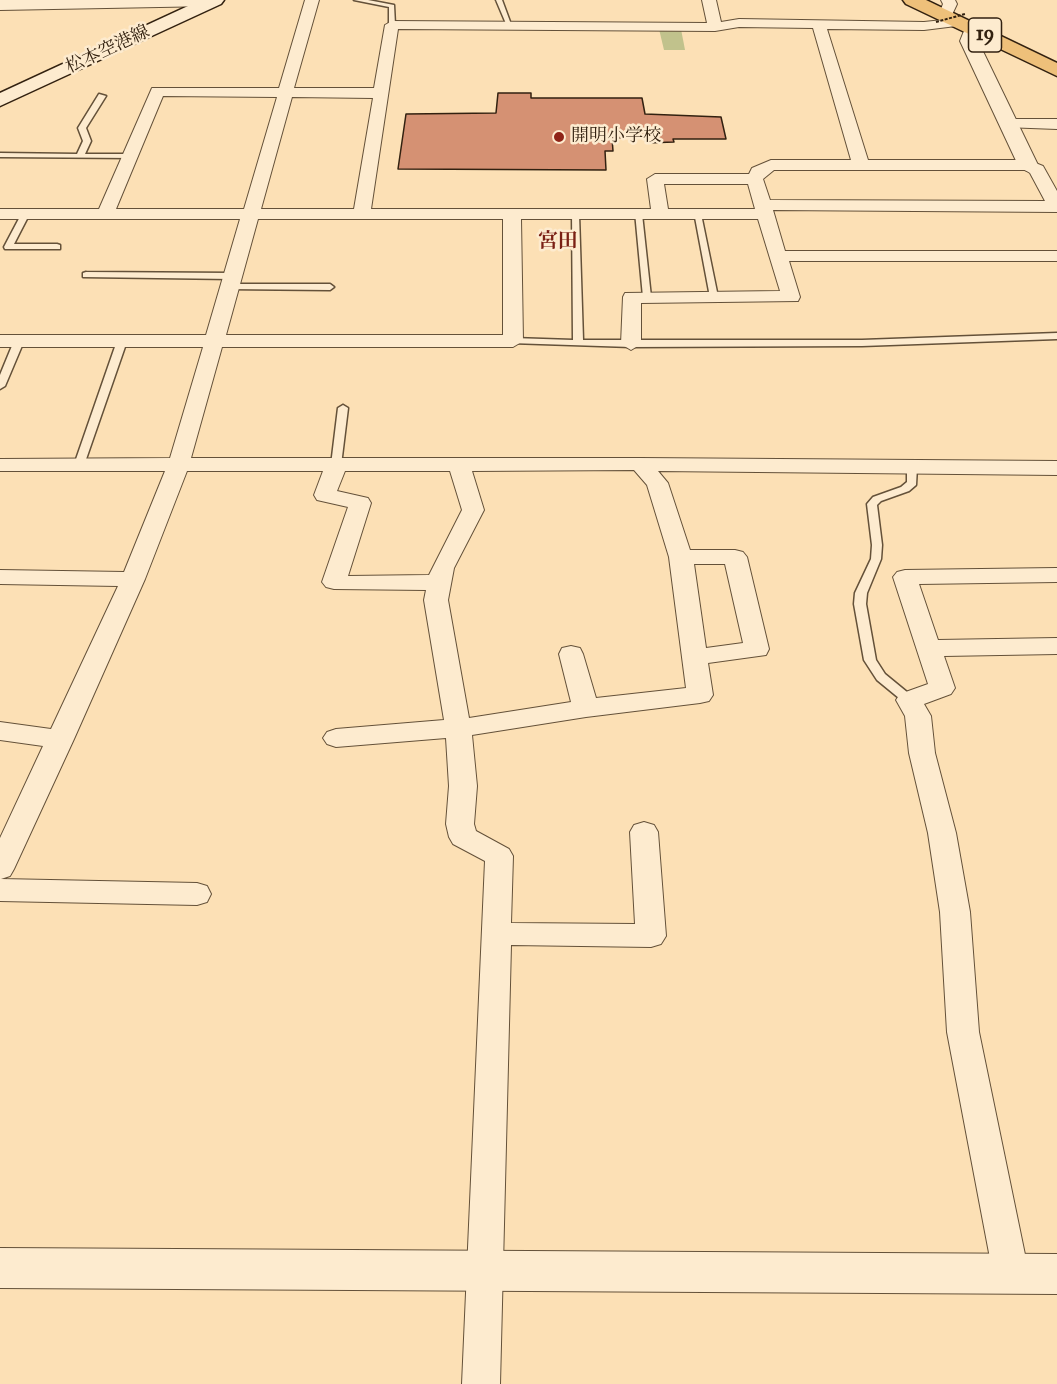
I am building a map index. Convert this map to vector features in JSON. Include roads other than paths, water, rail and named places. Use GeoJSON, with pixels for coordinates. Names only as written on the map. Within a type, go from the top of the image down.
{"type":"FeatureCollection","features":[{"type":"Feature","properties":{"kind":"highway","name":"19"},"geometry":{"type":"LineString","coordinates":[[912,0],[955,17],[1057,70]]}},
{"type":"Feature","properties":{"kind":"main road","name":"松本空港線"},"geometry":{"type":"LineString","coordinates":[[0,100],[214,1]]}},
{"type":"Feature","properties":{"kind":"street"},"geometry":{"type":"LineString","coordinates":[[0,870],[62,739],[133,579],[179,464],[252,214],[283,92],[312,0]]}},
{"type":"Feature","properties":{"kind":"street"},"geometry":{"type":"LineString","coordinates":[[709,0],[715,27]]}},
{"type":"Feature","properties":{"kind":"street"},"geometry":{"type":"LineString","coordinates":[[0,5],[214,1]]}},
{"type":"Feature","properties":{"kind":"street"},"geometry":{"type":"LineString","coordinates":[[362,214],[392,25],[715,27],[739,23],[818,23],[924,26],[955,17],[970,35],[969,41],[1028,165]]}},
{"type":"Feature","properties":{"kind":"street"},"geometry":{"type":"LineString","coordinates":[[818,23],[861,165]]}},
{"type":"Feature","properties":{"kind":"street"},"geometry":{"type":"LineString","coordinates":[[106,213],[157,92],[381,93]]}},
{"type":"Feature","properties":{"kind":"street"},"geometry":{"type":"LineString","coordinates":[[1010,124],[1057,124]]}},
{"type":"Feature","properties":{"kind":"street"},"geometry":{"type":"LineString","coordinates":[[0,214],[697,214],[763,210],[1057,206],[1037,170],[1028,165],[771,165],[758,172],[755,179],[763,210],[791,297],[632,297],[631,344]]}},
{"type":"Feature","properties":{"kind":"street"},"geometry":{"type":"LineString","coordinates":[[660,214],[655,179],[755,179]]}},
{"type":"Feature","properties":{"kind":"street"},"geometry":{"type":"LineString","coordinates":[[10,341],[513,341],[512,214]]}},
{"type":"Feature","properties":{"kind":"street"},"geometry":{"type":"LineString","coordinates":[[778,256],[1057,256]]}},
{"type":"Feature","properties":{"kind":"street"},"geometry":{"type":"LineString","coordinates":[[0,465],[639,465],[1057,468]]}},
{"type":"Feature","properties":{"kind":"street"},"geometry":{"type":"LineString","coordinates":[[336,465],[325,495],[360,503],[334,582],[437,582]]}},
{"type":"Feature","properties":{"kind":"street"},"geometry":{"type":"LineString","coordinates":[[459,465],[473,510],[437,582],[436,600],[458,728],[463,786],[460,824],[463,837],[499,856],[481,1384]]}},
{"type":"Feature","properties":{"kind":"street"},"geometry":{"type":"LineString","coordinates":[[336,738],[458,728],[586,708],[700,695],[681,556],[657,483],[639,465]]}},
{"type":"Feature","properties":{"kind":"street"},"geometry":{"type":"LineString","coordinates":[[681,556],[735,557],[757,650],[695,657]]}},
{"type":"Feature","properties":{"kind":"street"},"geometry":{"type":"LineString","coordinates":[[1011,1274],[963,1032],[955,912],[942,833],[922,753],[918,716],[909,700],[942,688],[905,577],[1057,575]]}},
{"type":"Feature","properties":{"kind":"street"},"geometry":{"type":"LineString","coordinates":[[0,577],[133,579]]}},
{"type":"Feature","properties":{"kind":"street"},"geometry":{"type":"LineString","coordinates":[[930,648],[1057,646]]}},
{"type":"Feature","properties":{"kind":"street"},"geometry":{"type":"LineString","coordinates":[[571,654],[586,708]]}},
{"type":"Feature","properties":{"kind":"street"},"geometry":{"type":"LineString","coordinates":[[0,731],[62,739]]}},
{"type":"Feature","properties":{"kind":"street"},"geometry":{"type":"LineString","coordinates":[[497,934],[651,936],[644,832]]}},
{"type":"Feature","properties":{"kind":"street"},"geometry":{"type":"LineString","coordinates":[[0,890],[198,894]]}},
{"type":"Feature","properties":{"kind":"street"},"geometry":{"type":"LineString","coordinates":[[0,1268],[1057,1274]]}},
{"type":"Feature","properties":{"kind":"lane"},"geometry":{"type":"LineString","coordinates":[[357,0],[392,6],[392,25]]}},
{"type":"Feature","properties":{"kind":"lane"},"geometry":{"type":"LineString","coordinates":[[499,0],[510,26]]}},
{"type":"Feature","properties":{"kind":"lane"},"geometry":{"type":"LineString","coordinates":[[80,156],[87,141],[82,128],[102,96]]}},
{"type":"Feature","properties":{"kind":"lane"},"geometry":{"type":"LineString","coordinates":[[0,155],[130,156]]}},
{"type":"Feature","properties":{"kind":"lane"},"geometry":{"type":"LineString","coordinates":[[26,213],[8,247],[57,248]]}},
{"type":"Feature","properties":{"kind":"lane"},"geometry":{"type":"LineString","coordinates":[[575,214],[578,343]]}},
{"type":"Feature","properties":{"kind":"lane"},"geometry":{"type":"LineString","coordinates":[[638,214],[647,297]]}},
{"type":"Feature","properties":{"kind":"lane"},"geometry":{"type":"LineString","coordinates":[[697,214],[714,297]]}},
{"type":"Feature","properties":{"kind":"lane"},"geometry":{"type":"LineString","coordinates":[[86,275],[330,287]]}},
{"type":"Feature","properties":{"kind":"lane"},"geometry":{"type":"LineString","coordinates":[[513,341],[631,344],[862,343],[1057,336]]}},
{"type":"Feature","properties":{"kind":"lane"},"geometry":{"type":"LineString","coordinates":[[0,386],[10,341]]}},
{"type":"Feature","properties":{"kind":"lane"},"geometry":{"type":"LineString","coordinates":[[79,465],[122,341]]}},
{"type":"Feature","properties":{"kind":"lane"},"geometry":{"type":"LineString","coordinates":[[336,465],[343,408]]}},
{"type":"Feature","properties":{"kind":"lane"},"geometry":{"type":"LineString","coordinates":[[909,700],[881,677],[870,660],[860,604],[876,558],[877,545],[872,504],[877,499],[905,489],[912,483],[912,467]]}},
{"type":"Feature","properties":{"kind":"place","name":"開明小学校"},"geometry":{"type":"Point","coordinates":[559,137]}},
{"type":"Feature","properties":{"kind":"district","name":"宮田"},"geometry":{"type":"Point","coordinates":[558,242]}}]}
